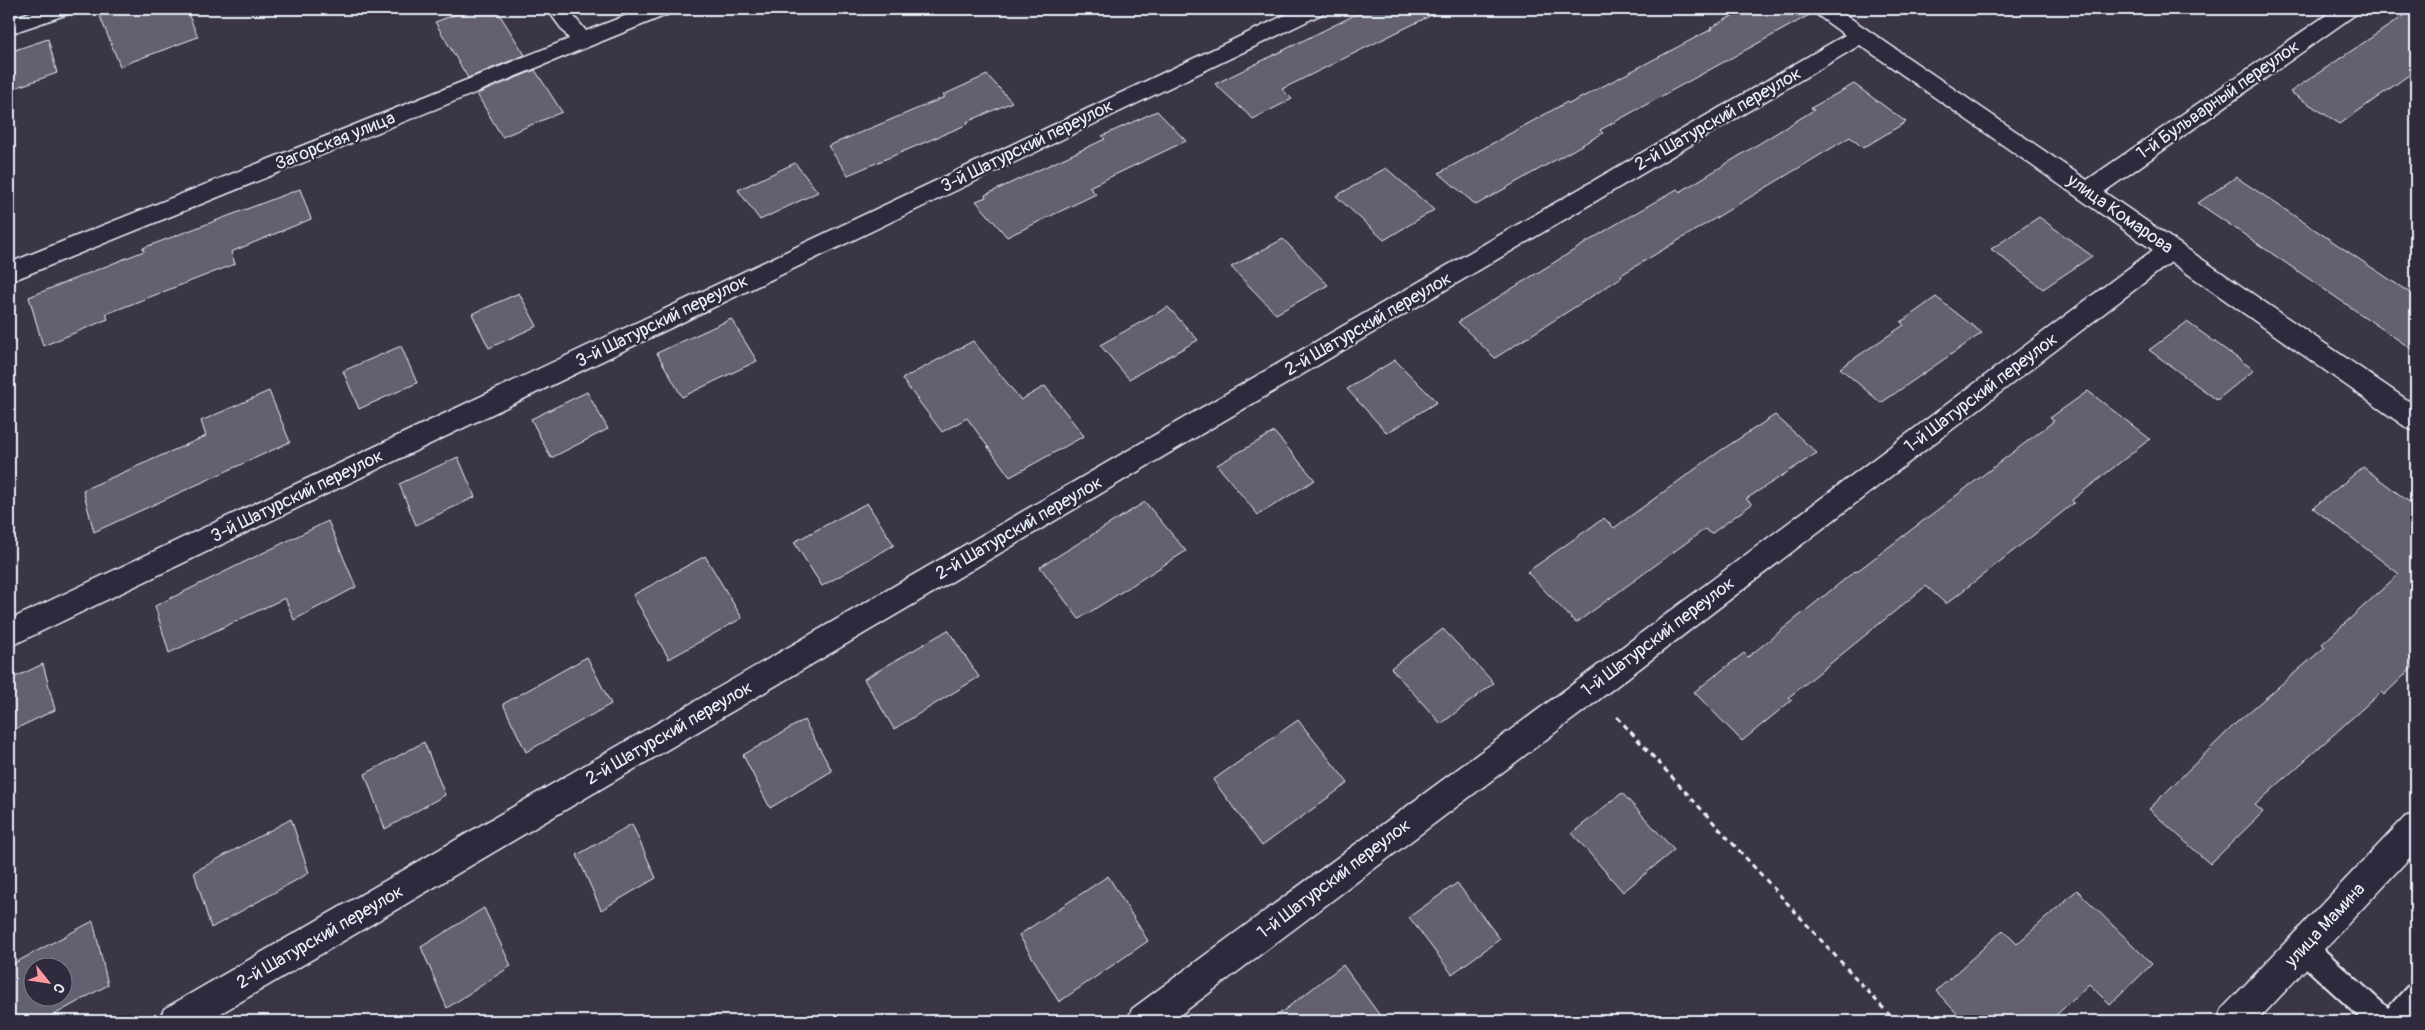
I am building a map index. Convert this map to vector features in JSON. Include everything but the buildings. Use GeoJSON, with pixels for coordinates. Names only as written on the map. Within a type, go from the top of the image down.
{"type":"FeatureCollection","features":[{"type":"Feature","properties":{"kind":"street"},"geometry":{"type":"LineString","coordinates":[[9,27],[61,9]]}},
{"type":"Feature","properties":{"kind":"street"},"geometry":{"type":"LineString","coordinates":[[556,9],[582,41]]}},
{"type":"Feature","properties":{"kind":"street","name":"Загорская улица"},"geometry":{"type":"LineString","coordinates":[[9,273],[662,9]]}},
{"type":"Feature","properties":{"kind":"street","name":"3-й Шатурский переулок"},"geometry":{"type":"LineString","coordinates":[[9,634],[1315,9]]}},
{"type":"Feature","properties":{"kind":"street","name":"улица Комарова"},"geometry":{"type":"LineString","coordinates":[[1823,9],[2416,420]]}},
{"type":"Feature","properties":{"kind":"street","name":"1-й Бульварный переулок"},"geometry":{"type":"LineString","coordinates":[[2087,192],[2349,9]]}},
{"type":"Feature","properties":{"kind":"street","name":"2-й Шатурский переулок"},"geometry":{"type":"LineString","coordinates":[[176,1021],[1861,35]]}},
{"type":"Feature","properties":{"kind":"street","name":"1-й Шатурский переулок"},"geometry":{"type":"LineString","coordinates":[[1144,1021],[1591,688],[2170,250]]}},
{"type":"Feature","properties":{"kind":"street","name":"улица Мамина"},"geometry":{"type":"LineString","coordinates":[[2234,1021],[2416,828]]}},
{"type":"Feature","properties":{"kind":"lane"},"geometry":{"type":"LineString","coordinates":[[2304,948],[2383,1021]]}},
{"type":"Feature","properties":{"kind":"lane"},"geometry":{"type":"LineString","coordinates":[[2393,1021],[2416,996]]}},
{"type":"Feature","properties":{"kind":"path"},"geometry":{"type":"LineString","coordinates":[[1591,688],[1895,1021]]}}]}
